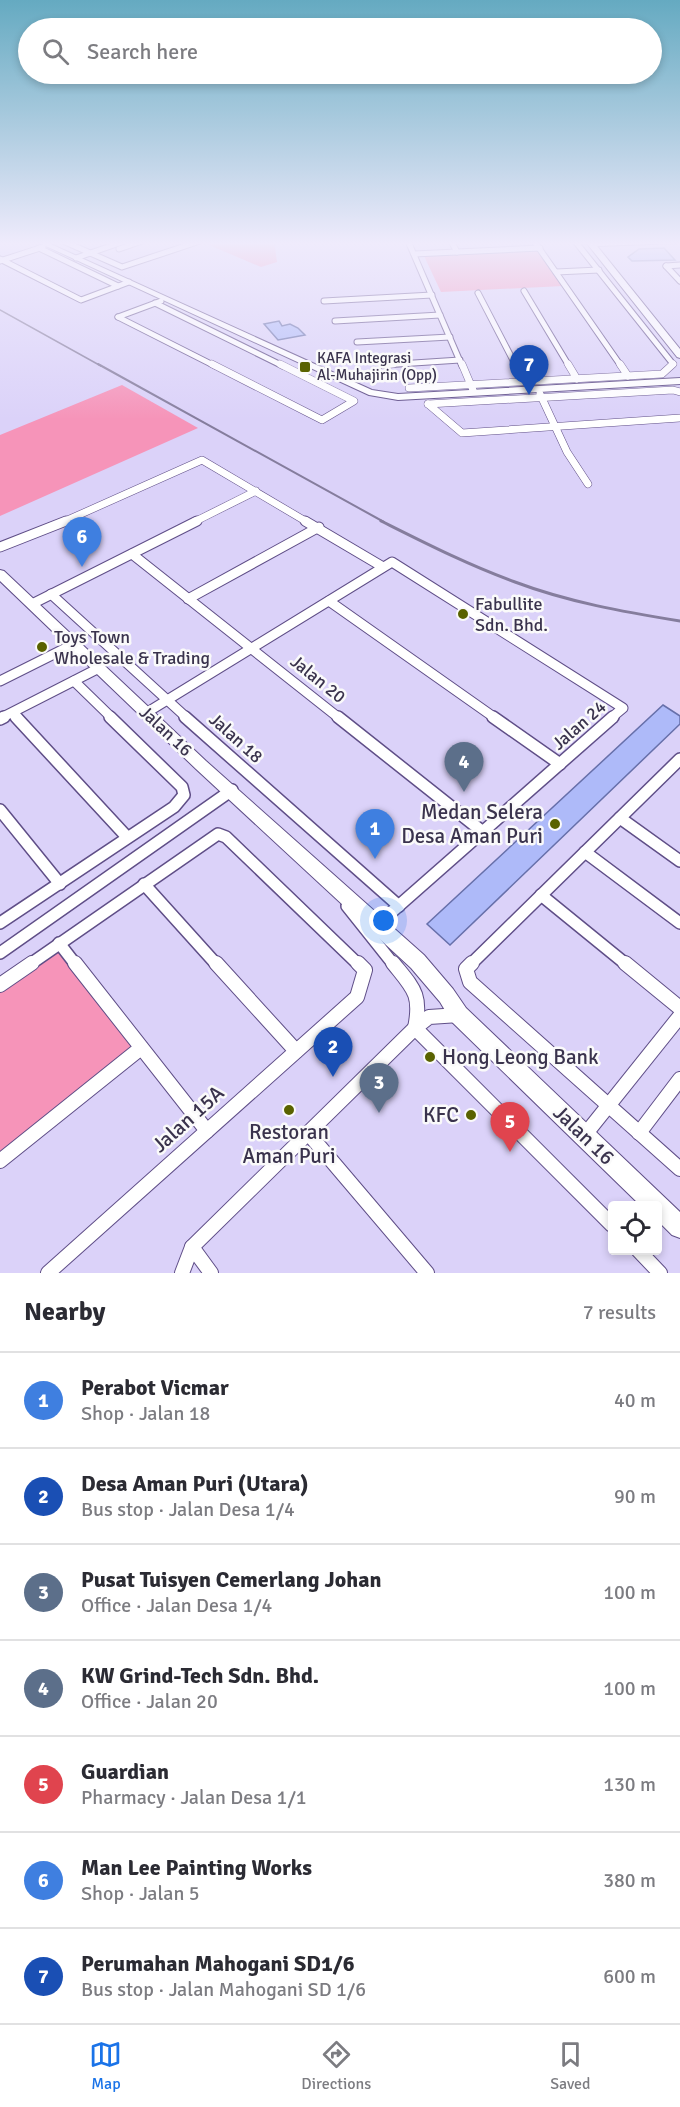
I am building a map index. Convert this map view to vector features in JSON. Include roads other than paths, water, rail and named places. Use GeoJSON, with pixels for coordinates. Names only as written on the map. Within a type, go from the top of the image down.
{"type":"FeatureCollection","features":[{"type":"Feature","properties":{"kind":"street"},"geometry":{"type":"LineString","coordinates":[[155,303],[354,401],[322,420],[118,317],[155,303],[162,300]]}},
{"type":"Feature","properties":{"kind":"street"},"geometry":{"type":"LineString","coordinates":[[169,300],[369,392],[398,397],[525,382],[662,374],[673,364],[622,300]]}},
{"type":"Feature","properties":{"kind":"street"},"geometry":{"type":"LineString","coordinates":[[324,301],[335,300]]}},
{"type":"Feature","properties":{"kind":"street"},"geometry":{"type":"LineString","coordinates":[[434,300],[472,389]]}},
{"type":"Feature","properties":{"kind":"street"},"geometry":{"type":"LineString","coordinates":[[482,300],[525,382]]}},
{"type":"Feature","properties":{"kind":"street"},"geometry":{"type":"LineString","coordinates":[[530,300],[577,379]]}},
{"type":"Feature","properties":{"kind":"street"},"geometry":{"type":"LineString","coordinates":[[576,300],[628,376]]}},
{"type":"Feature","properties":{"kind":"street"},"geometry":{"type":"LineString","coordinates":[[639,300],[680,355]]}},
{"type":"Feature","properties":{"kind":"street"},"geometry":{"type":"LineString","coordinates":[[649,300],[680,341]]}},
{"type":"Feature","properties":{"kind":"street"},"geometry":{"type":"LineString","coordinates":[[334,321],[440,315]]}},
{"type":"Feature","properties":{"kind":"street"},"geometry":{"type":"LineString","coordinates":[[357,342],[450,337]]}},
{"type":"Feature","properties":{"kind":"street"},"geometry":{"type":"LineString","coordinates":[[383,365],[460,360]]}},
{"type":"Feature","properties":{"kind":"street"},"geometry":{"type":"LineString","coordinates":[[679,381],[428,404],[462,433],[680,418]]}},
{"type":"Feature","properties":{"kind":"street"},"geometry":{"type":"LineString","coordinates":[[409,388],[472,389],[540,394],[673,390],[680,392]]}},
{"type":"Feature","properties":{"kind":"street"},"geometry":{"type":"LineString","coordinates":[[540,394],[567,452],[588,484]]}},
{"type":"Feature","properties":{"kind":"street"},"geometry":{"type":"LineString","coordinates":[[0,547],[23,540],[202,460],[387,565],[146,713]]}},
{"type":"Feature","properties":{"kind":"street"},"geometry":{"type":"LineString","coordinates":[[32,604],[256,491]]}},
{"type":"Feature","properties":{"kind":"street"},"geometry":{"type":"LineString","coordinates":[[188,599],[319,527]]}},
{"type":"Feature","properties":{"kind":"street","name":"Jalan 20"},"geometry":{"type":"LineString","coordinates":[[132,554],[483,832]]}},
{"type":"Feature","properties":{"kind":"street","name":"Jalan 24"},"geometry":{"type":"LineString","coordinates":[[378,924],[623,708],[387,565]]}},
{"type":"Feature","properties":{"kind":"street","name":"Jalan 16"},"geometry":{"type":"LineString","coordinates":[[0,574],[333,887],[378,924],[446,992],[459,1015],[652,1201]]}},
{"type":"Feature","properties":{"kind":"street","name":"Jalan 18"},"geometry":{"type":"LineString","coordinates":[[51,594],[166,700],[399,906]]}},
{"type":"Feature","properties":{"kind":"street"},"geometry":{"type":"LineString","coordinates":[[329,601],[560,764]]}},
{"type":"Feature","properties":{"kind":"street"},"geometry":{"type":"LineString","coordinates":[[0,681],[74,644]]}},
{"type":"Feature","properties":{"kind":"street"},"geometry":{"type":"LineString","coordinates":[[0,719],[99,668]]}},
{"type":"Feature","properties":{"kind":"street"},"geometry":{"type":"LineString","coordinates":[[0,924],[174,807],[184,795],[182,788],[74,681]]}},
{"type":"Feature","properties":{"kind":"street"},"geometry":{"type":"LineString","coordinates":[[13,712],[127,837]]}},
{"type":"Feature","properties":{"kind":"street"},"geometry":{"type":"LineString","coordinates":[[680,759],[466,969],[470,982],[680,1169]]}},
{"type":"Feature","properties":{"kind":"street"},"geometry":{"type":"LineString","coordinates":[[0,953],[232,790]]}},
{"type":"Feature","properties":{"kind":"street"},"geometry":{"type":"LineString","coordinates":[[0,810],[60,884]]}},
{"type":"Feature","properties":{"kind":"street"},"geometry":{"type":"LineString","coordinates":[[620,818],[680,861]]}},
{"type":"Feature","properties":{"kind":"street","name":"Jalan 15A"},"geometry":{"type":"LineString","coordinates":[[48,1273],[357,997],[365,970],[226,837],[218,834],[144,884]]}},
{"type":"Feature","properties":{"kind":"street"},"geometry":{"type":"LineString","coordinates":[[585,852],[680,923]]}},
{"type":"Feature","properties":{"kind":"street"},"geometry":{"type":"LineString","coordinates":[[0,985],[144,884],[296,1052]]}},
{"type":"Feature","properties":{"kind":"street","name":"Jalan 16"},"geometry":{"type":"LineString","coordinates":[[333,887],[417,993],[419,1009],[415,1028]]}},
{"type":"Feature","properties":{"kind":"street"},"geometry":{"type":"LineString","coordinates":[[541,895],[680,1008]]}},
{"type":"Feature","properties":{"kind":"street"},"geometry":{"type":"LineString","coordinates":[[59,943],[207,1131]]}},
{"type":"Feature","properties":{"kind":"street"},"geometry":{"type":"LineString","coordinates":[[182,1273],[192,1247],[415,1028],[429,1017],[459,1015]]}},
{"type":"Feature","properties":{"kind":"street"},"geometry":{"type":"LineString","coordinates":[[584,1136],[680,1016]]}},
{"type":"Feature","properties":{"kind":"street"},"geometry":{"type":"LineString","coordinates":[[415,1028],[608,1221]]}},
{"type":"Feature","properties":{"kind":"street"},"geometry":{"type":"LineString","coordinates":[[0,1161],[141,1048]]}},
{"type":"Feature","properties":{"kind":"street"},"geometry":{"type":"LineString","coordinates":[[639,1133],[680,1079]]}},
{"type":"Feature","properties":{"kind":"street"},"geometry":{"type":"LineString","coordinates":[[308,1133],[427,1273]]}},
{"type":"Feature","properties":{"kind":"street","name":"Jalan 16"},"geometry":{"type":"LineString","coordinates":[[662,1211],[680,1227]]}},
{"type":"Feature","properties":{"kind":"street"},"geometry":{"type":"LineString","coordinates":[[192,1247],[211,1273]]}},
{"type":"Feature","properties":{"kind":"street"},"geometry":{"type":"LineString","coordinates":[[642,1255],[660,1273]]}},
{"type":"Feature","properties":{"kind":"railway"},"geometry":{"type":"LineString","coordinates":[[0,310],[101,366]]}},
{"type":"Feature","properties":{"kind":"railway"},"geometry":{"type":"LineString","coordinates":[[98,364],[384,522]]}},
{"type":"Feature","properties":{"kind":"railway"},"geometry":{"type":"LineString","coordinates":[[381,521],[464,561],[535,589],[596,606],[680,621]]}},
{"type":"Feature","properties":{"kind":"place","name":"KAFA Integrasi Al-Muhajirin (Opp)"},"geometry":{"type":"Point","coordinates":[305,367]}},
{"type":"Feature","properties":{"kind":"place","name":"Perumahan Mahogani SD1/6"},"geometry":{"type":"Point","coordinates":[529,395]}},
{"type":"Feature","properties":{"kind":"place","name":"Man Lee Painting Works"},"geometry":{"type":"Point","coordinates":[82,567]}},
{"type":"Feature","properties":{"kind":"place","name":"Fabullite Sdn. Bhd."},"geometry":{"type":"Point","coordinates":[463,614]}},
{"type":"Feature","properties":{"kind":"place","name":"Toys Town Wholesale & Trading"},"geometry":{"type":"Point","coordinates":[42,647]}},
{"type":"Feature","properties":{"kind":"place","name":"KW Grind-Tech Sdn. Bhd."},"geometry":{"type":"Point","coordinates":[464,792]}},
{"type":"Feature","properties":{"kind":"place","name":"Medan Selera Desa Aman Puri"},"geometry":{"type":"Point","coordinates":[555,824]}},
{"type":"Feature","properties":{"kind":"place","name":"Perabot Vicmar"},"geometry":{"type":"Point","coordinates":[375,859]}},
{"type":"Feature","properties":{"kind":"place","name":"Hong Leong Bank"},"geometry":{"type":"Point","coordinates":[430,1057]}},
{"type":"Feature","properties":{"kind":"place","name":"Desa Aman Puri (Utara)"},"geometry":{"type":"Point","coordinates":[333,1077]}},
{"type":"Feature","properties":{"kind":"place","name":"Restoran Aman Puri"},"geometry":{"type":"Point","coordinates":[289,1110]}},
{"type":"Feature","properties":{"kind":"place","name":"Pusat Tuisyen Cemerlang Johan"},"geometry":{"type":"Point","coordinates":[379,1113]}},
{"type":"Feature","properties":{"kind":"place","name":"KFC"},"geometry":{"type":"Point","coordinates":[471,1115]}},
{"type":"Feature","properties":{"kind":"place","name":"Guardian"},"geometry":{"type":"Point","coordinates":[510,1152]}}]}
